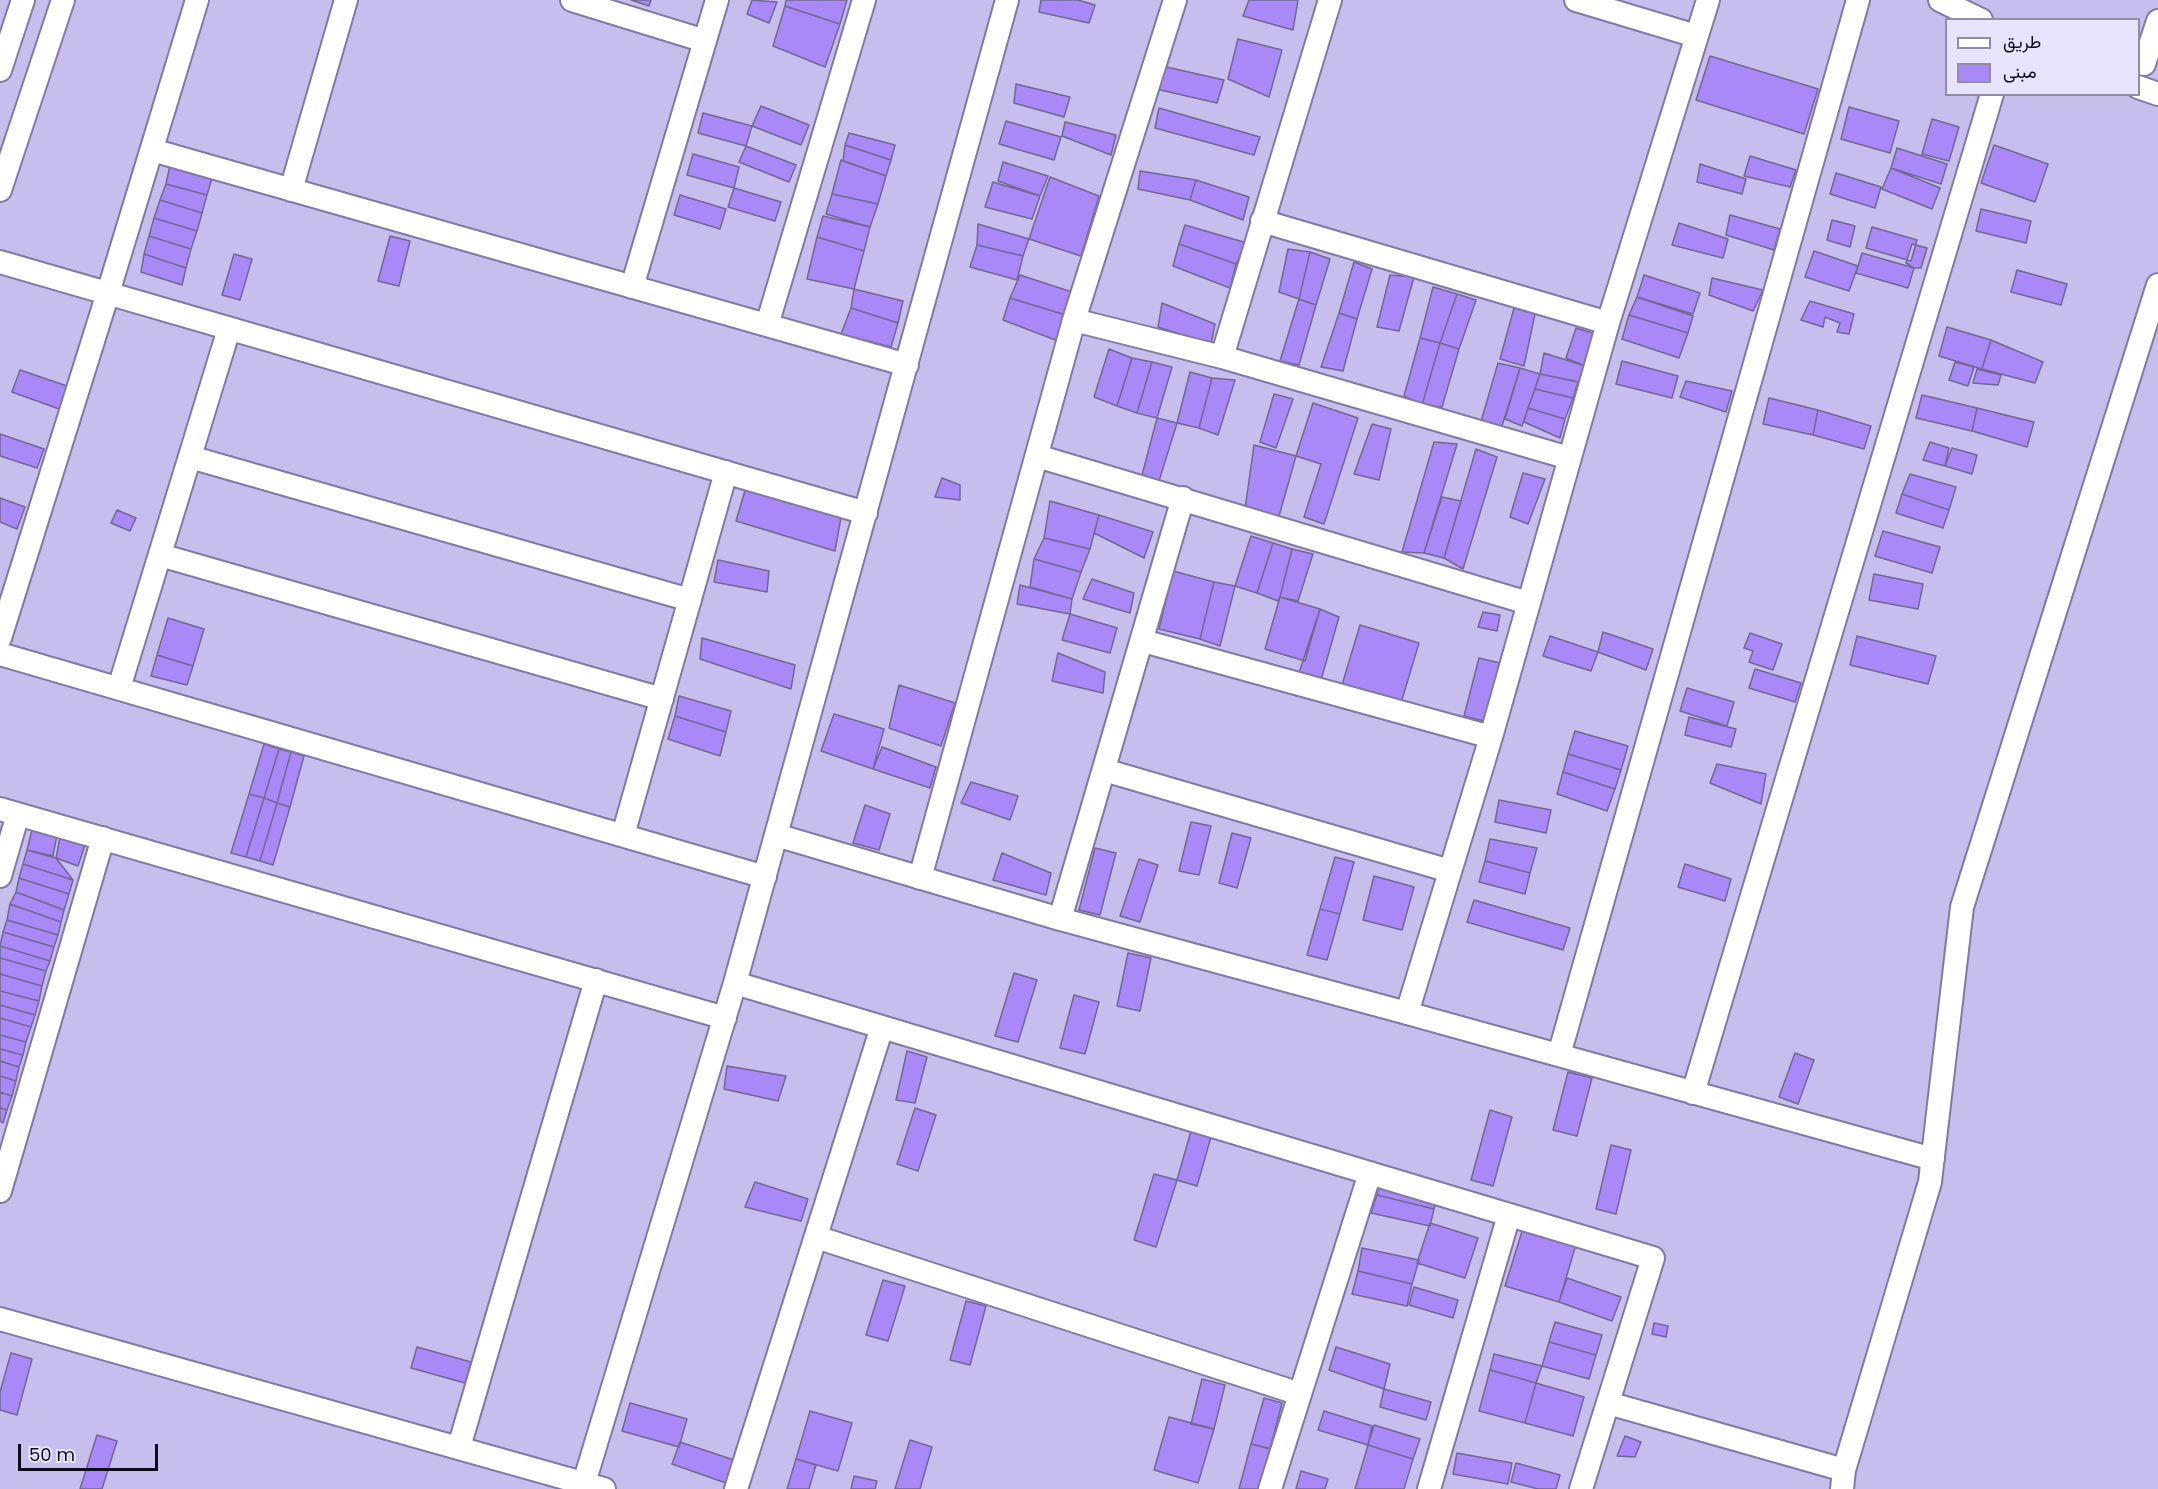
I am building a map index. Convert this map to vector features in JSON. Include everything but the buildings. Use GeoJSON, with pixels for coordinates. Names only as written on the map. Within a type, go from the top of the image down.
{"type":"FeatureCollection","features":[{"type":"Feature","properties":{"kind":"street"},"geometry":{"type":"LineString","coordinates":[[0,70],[23,0]]}},
{"type":"Feature","properties":{"kind":"street"},"geometry":{"type":"LineString","coordinates":[[0,190],[63,0]]}},
{"type":"Feature","properties":{"kind":"street"},"geometry":{"type":"LineString","coordinates":[[0,638],[197,0]]}},
{"type":"Feature","properties":{"kind":"street"},"geometry":{"type":"LineString","coordinates":[[291,190],[346,0]]}},
{"type":"Feature","properties":{"kind":"street"},"geometry":{"type":"LineString","coordinates":[[572,0],[705,40]]}},
{"type":"Feature","properties":{"kind":"street"},"geometry":{"type":"LineString","coordinates":[[632,287],[717,0]]}},
{"type":"Feature","properties":{"kind":"street"},"geometry":{"type":"LineString","coordinates":[[767,325],[864,0]]}},
{"type":"Feature","properties":{"kind":"street"},"geometry":{"type":"LineString","coordinates":[[0,1319],[594,1486],[1007,0]]}},
{"type":"Feature","properties":{"kind":"street"},"geometry":{"type":"LineString","coordinates":[[920,878],[1074,320],[1175,0]]}},
{"type":"Feature","properties":{"kind":"street"},"geometry":{"type":"LineString","coordinates":[[1222,357],[1330,0]]}},
{"type":"Feature","properties":{"kind":"street"},"geometry":{"type":"LineString","coordinates":[[1576,0],[1696,36]]}},
{"type":"Feature","properties":{"kind":"street"},"geometry":{"type":"LineString","coordinates":[[1407,1013],[1491,737],[1608,323],[1708,0]]}},
{"type":"Feature","properties":{"kind":"street"},"geometry":{"type":"LineString","coordinates":[[1559,1055],[1858,0]]}},
{"type":"Feature","properties":{"kind":"street"},"geometry":{"type":"LineString","coordinates":[[1940,0],[1977,18]]}},
{"type":"Feature","properties":{"kind":"street"},"geometry":{"type":"LineString","coordinates":[[2144,64],[2158,21]]}},
{"type":"Feature","properties":{"kind":"street"},"geometry":{"type":"LineString","coordinates":[[2140,87],[2158,94]]}},
{"type":"Feature","properties":{"kind":"street"},"geometry":{"type":"LineString","coordinates":[[1693,1093],[1991,96]]}},
{"type":"Feature","properties":{"kind":"street"},"geometry":{"type":"LineString","coordinates":[[152,150],[907,365]]}},
{"type":"Feature","properties":{"kind":"street"},"geometry":{"type":"LineString","coordinates":[[1262,220],[1608,323]]}},
{"type":"Feature","properties":{"kind":"street"},"geometry":{"type":"LineString","coordinates":[[0,262],[866,513]]}},
{"type":"Feature","properties":{"kind":"street"},"geometry":{"type":"LineString","coordinates":[[1608,1403],[1843,1479],[1930,1182],[1962,908],[2158,285]]}},
{"type":"Feature","properties":{"kind":"street"},"geometry":{"type":"LineString","coordinates":[[1074,320],[1222,357],[1569,458]]}},
{"type":"Feature","properties":{"kind":"street"},"geometry":{"type":"LineString","coordinates":[[119,688],[230,328]]}},
{"type":"Feature","properties":{"kind":"street"},"geometry":{"type":"LineString","coordinates":[[1037,456],[1528,603]]}},
{"type":"Feature","properties":{"kind":"street"},"geometry":{"type":"LineString","coordinates":[[190,457],[690,600]]}},
{"type":"Feature","properties":{"kind":"street"},"geometry":{"type":"LineString","coordinates":[[623,835],[726,472]]}},
{"type":"Feature","properties":{"kind":"street"},"geometry":{"type":"LineString","coordinates":[[1060,919],[1183,498]]}},
{"type":"Feature","properties":{"kind":"street"},"geometry":{"type":"LineString","coordinates":[[160,555],[662,699]]}},
{"type":"Feature","properties":{"kind":"street"},"geometry":{"type":"LineString","coordinates":[[1143,641],[1491,737]]}},
{"type":"Feature","properties":{"kind":"street"},"geometry":{"type":"LineString","coordinates":[[0,654],[765,877]]}},
{"type":"Feature","properties":{"kind":"street"},"geometry":{"type":"LineString","coordinates":[[1104,770],[1450,871]]}},
{"type":"Feature","properties":{"kind":"street"},"geometry":{"type":"LineString","coordinates":[[0,876],[9,811],[725,1018]]}},
{"type":"Feature","properties":{"kind":"street"},"geometry":{"type":"LineString","coordinates":[[776,835],[1060,919],[1933,1159]]}},
{"type":"Feature","properties":{"kind":"street"},"geometry":{"type":"LineString","coordinates":[[0,1191],[103,838]]}},
{"type":"Feature","properties":{"kind":"street"},"geometry":{"type":"LineString","coordinates":[[459,1448],[596,980]]}},
{"type":"Feature","properties":{"kind":"street"},"geometry":{"type":"LineString","coordinates":[[735,983],[1653,1258],[1581,1489]]}},
{"type":"Feature","properties":{"kind":"street"},"geometry":{"type":"LineString","coordinates":[[736,1489],[882,1027]]}},
{"type":"Feature","properties":{"kind":"street"},"geometry":{"type":"LineString","coordinates":[[1270,1489],[1370,1173]]}},
{"type":"Feature","properties":{"kind":"street"},"geometry":{"type":"LineString","coordinates":[[1429,1489],[1509,1215]]}},
{"type":"Feature","properties":{"kind":"street"},"geometry":{"type":"LineString","coordinates":[[816,1237],[1300,1394]]}}]}
